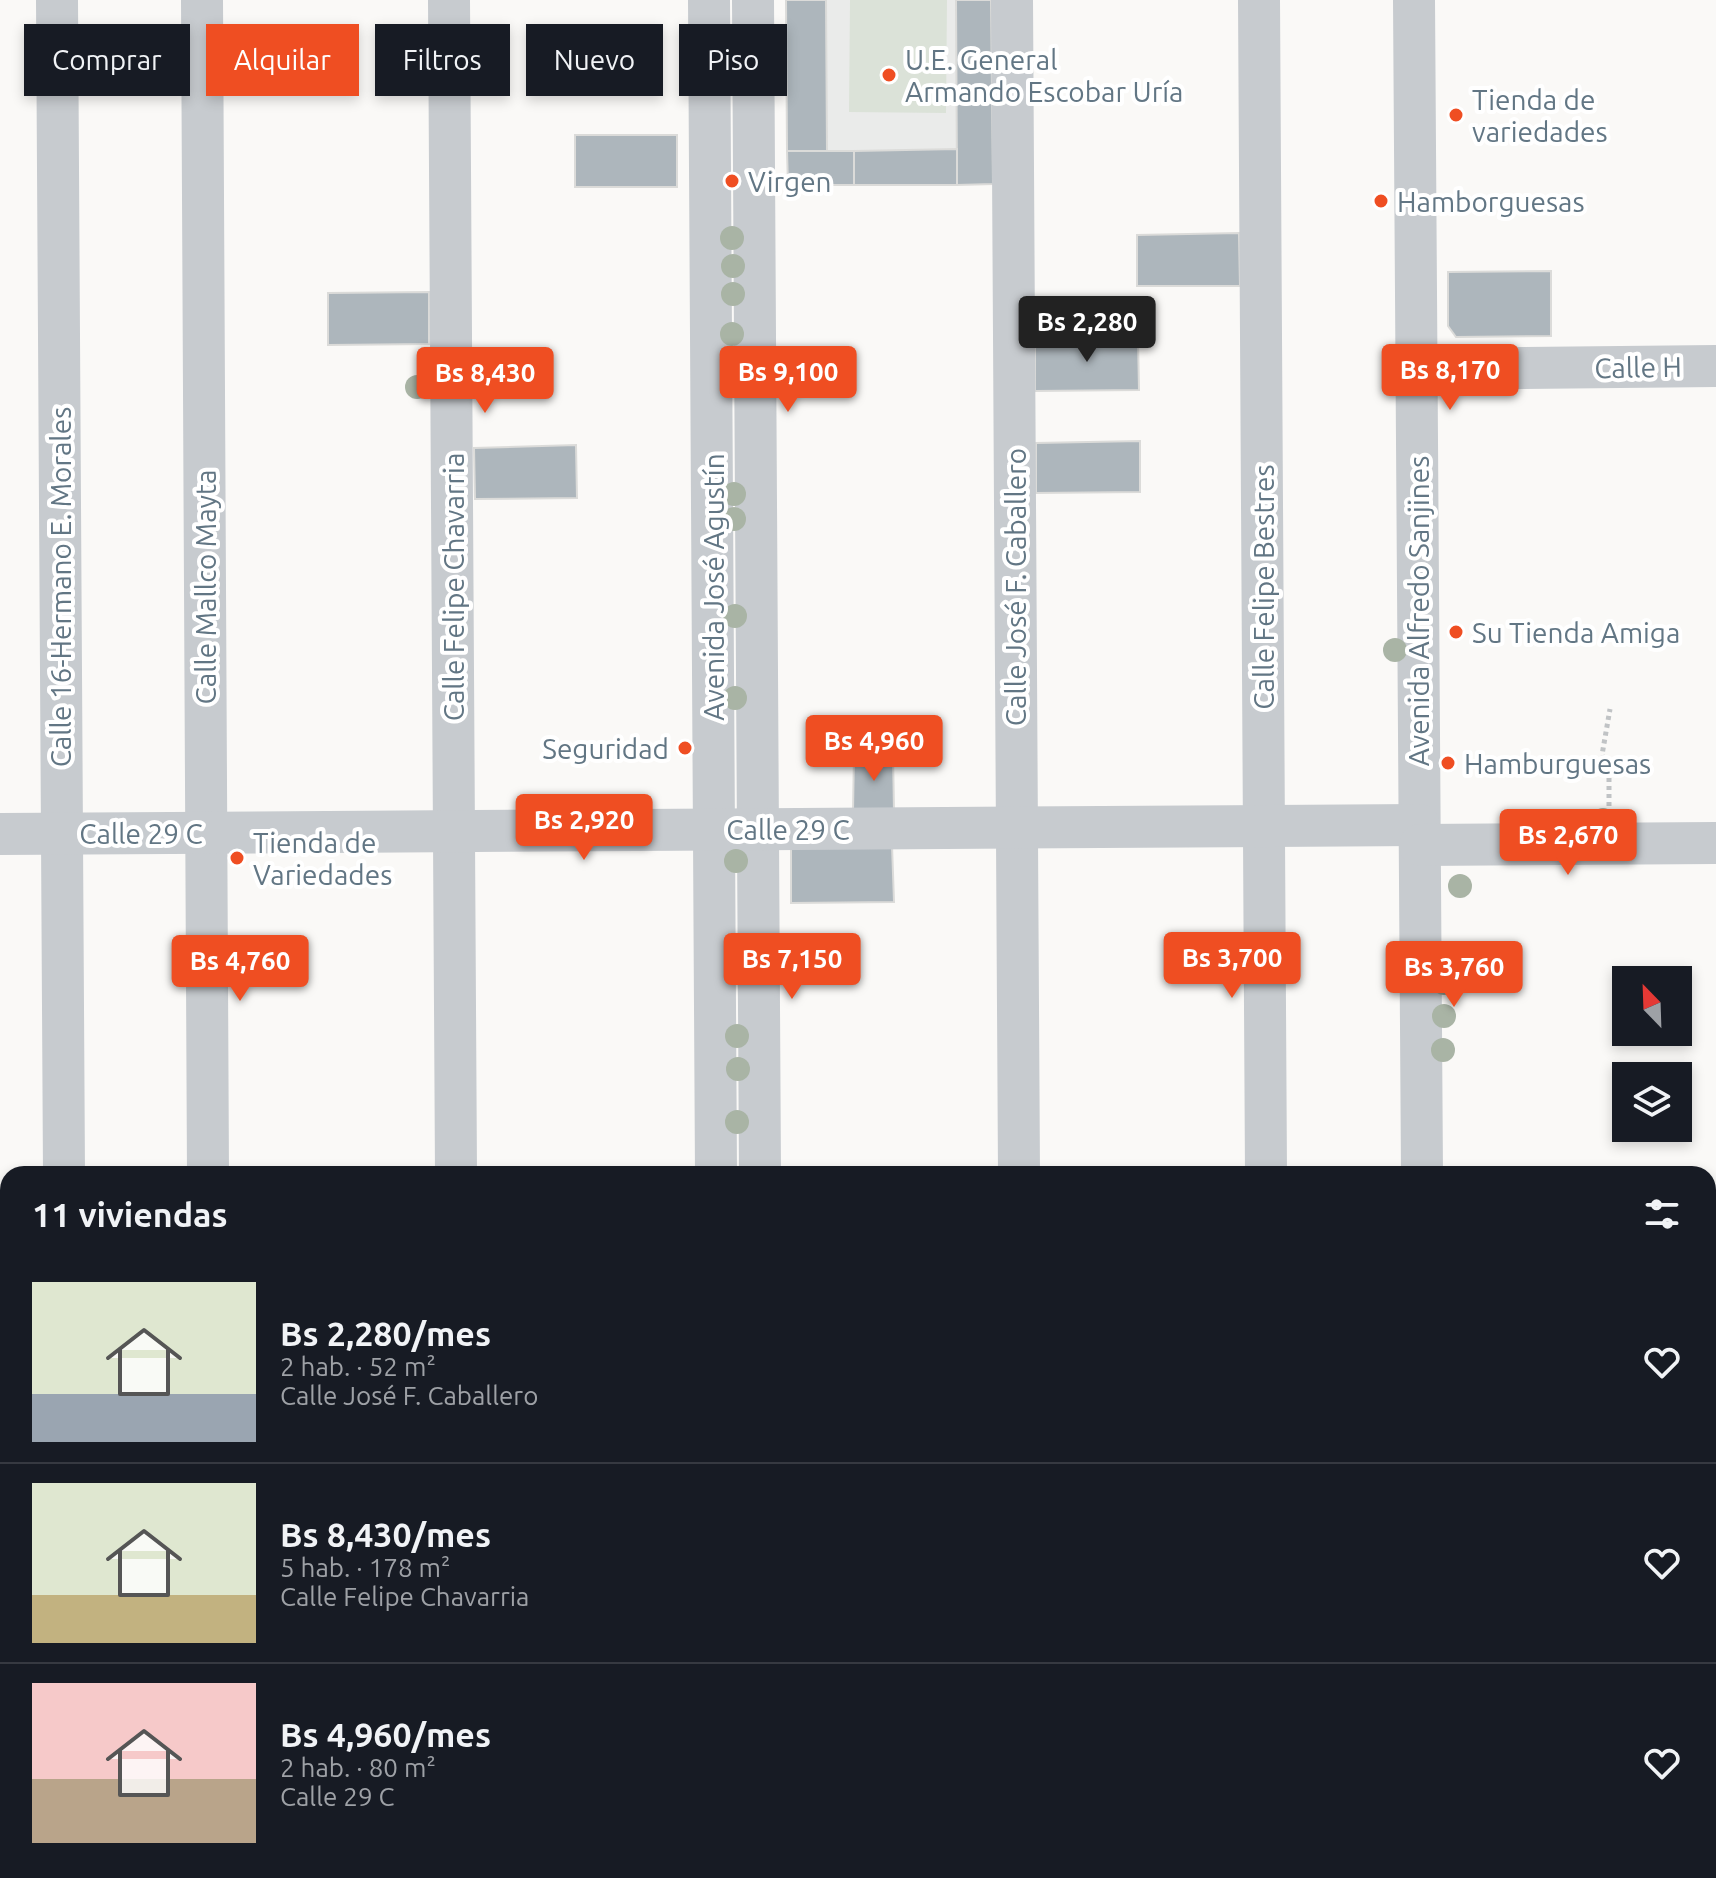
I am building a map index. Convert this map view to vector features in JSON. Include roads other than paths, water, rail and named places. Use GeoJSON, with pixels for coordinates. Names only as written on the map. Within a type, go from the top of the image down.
{"type":"FeatureCollection","features":[{"type":"Feature","properties":{"kind":"street","name":"Calle 16-Hermano E. Morales"},"geometry":{"type":"LineString","coordinates":[[57,0],[64,1166]]}},
{"type":"Feature","properties":{"kind":"street","name":"Calle Mallco Mayta"},"geometry":{"type":"LineString","coordinates":[[202,0],[208,1166]]}},
{"type":"Feature","properties":{"kind":"street","name":"Calle Felipe Chavarria"},"geometry":{"type":"LineString","coordinates":[[449,0],[456,1166]]}},
{"type":"Feature","properties":{"kind":"street","name":"Avenida José Agustín"},"geometry":{"type":"LineString","coordinates":[[709,0],[716,1166]]}},
{"type":"Feature","properties":{"kind":"street","name":"Avenida José Agustín"},"geometry":{"type":"LineString","coordinates":[[753,0],[760,1166]]}},
{"type":"Feature","properties":{"kind":"street","name":"Calle José F. Caballero"},"geometry":{"type":"LineString","coordinates":[[1012,0],[1019,1166]]}},
{"type":"Feature","properties":{"kind":"street","name":"Calle Felipe Bestres"},"geometry":{"type":"LineString","coordinates":[[1259,0],[1266,1166]]}},
{"type":"Feature","properties":{"kind":"street","name":"Avenida Alfredo Sanjines"},"geometry":{"type":"LineString","coordinates":[[1414,0],[1422,1166]]}},
{"type":"Feature","properties":{"kind":"street","name":"Calle H"},"geometry":{"type":"LineString","coordinates":[[1416,369],[1716,366]]}},
{"type":"Feature","properties":{"kind":"street"},"geometry":{"type":"LineString","coordinates":[[712,397],[755,396]]}},
{"type":"Feature","properties":{"kind":"street","name":"Calle 29 C"},"geometry":{"type":"LineString","coordinates":[[0,834],[1264,826],[1420,835],[1716,843]]}},
{"type":"Feature","properties":{"kind":"place","name":"U.E. General Armando Escobar Uría"},"geometry":{"type":"Point","coordinates":[889,75]}},
{"type":"Feature","properties":{"kind":"place","name":"Tienda de variedades"},"geometry":{"type":"Point","coordinates":[1456,115]}},
{"type":"Feature","properties":{"kind":"place","name":"Virgen"},"geometry":{"type":"Point","coordinates":[732,181]}},
{"type":"Feature","properties":{"kind":"place","name":"Hamborguesas"},"geometry":{"type":"Point","coordinates":[1381,201]}},
{"type":"Feature","properties":{"kind":"place","name":"Su Tienda Amiga"},"geometry":{"type":"Point","coordinates":[1456,632]}},
{"type":"Feature","properties":{"kind":"place","name":"Seguridad"},"geometry":{"type":"Point","coordinates":[685,748]}},
{"type":"Feature","properties":{"kind":"place","name":"Hamburguesas"},"geometry":{"type":"Point","coordinates":[1448,763]}},
{"type":"Feature","properties":{"kind":"place","name":"Tienda de Variedades"},"geometry":{"type":"Point","coordinates":[237,858]}}]}
